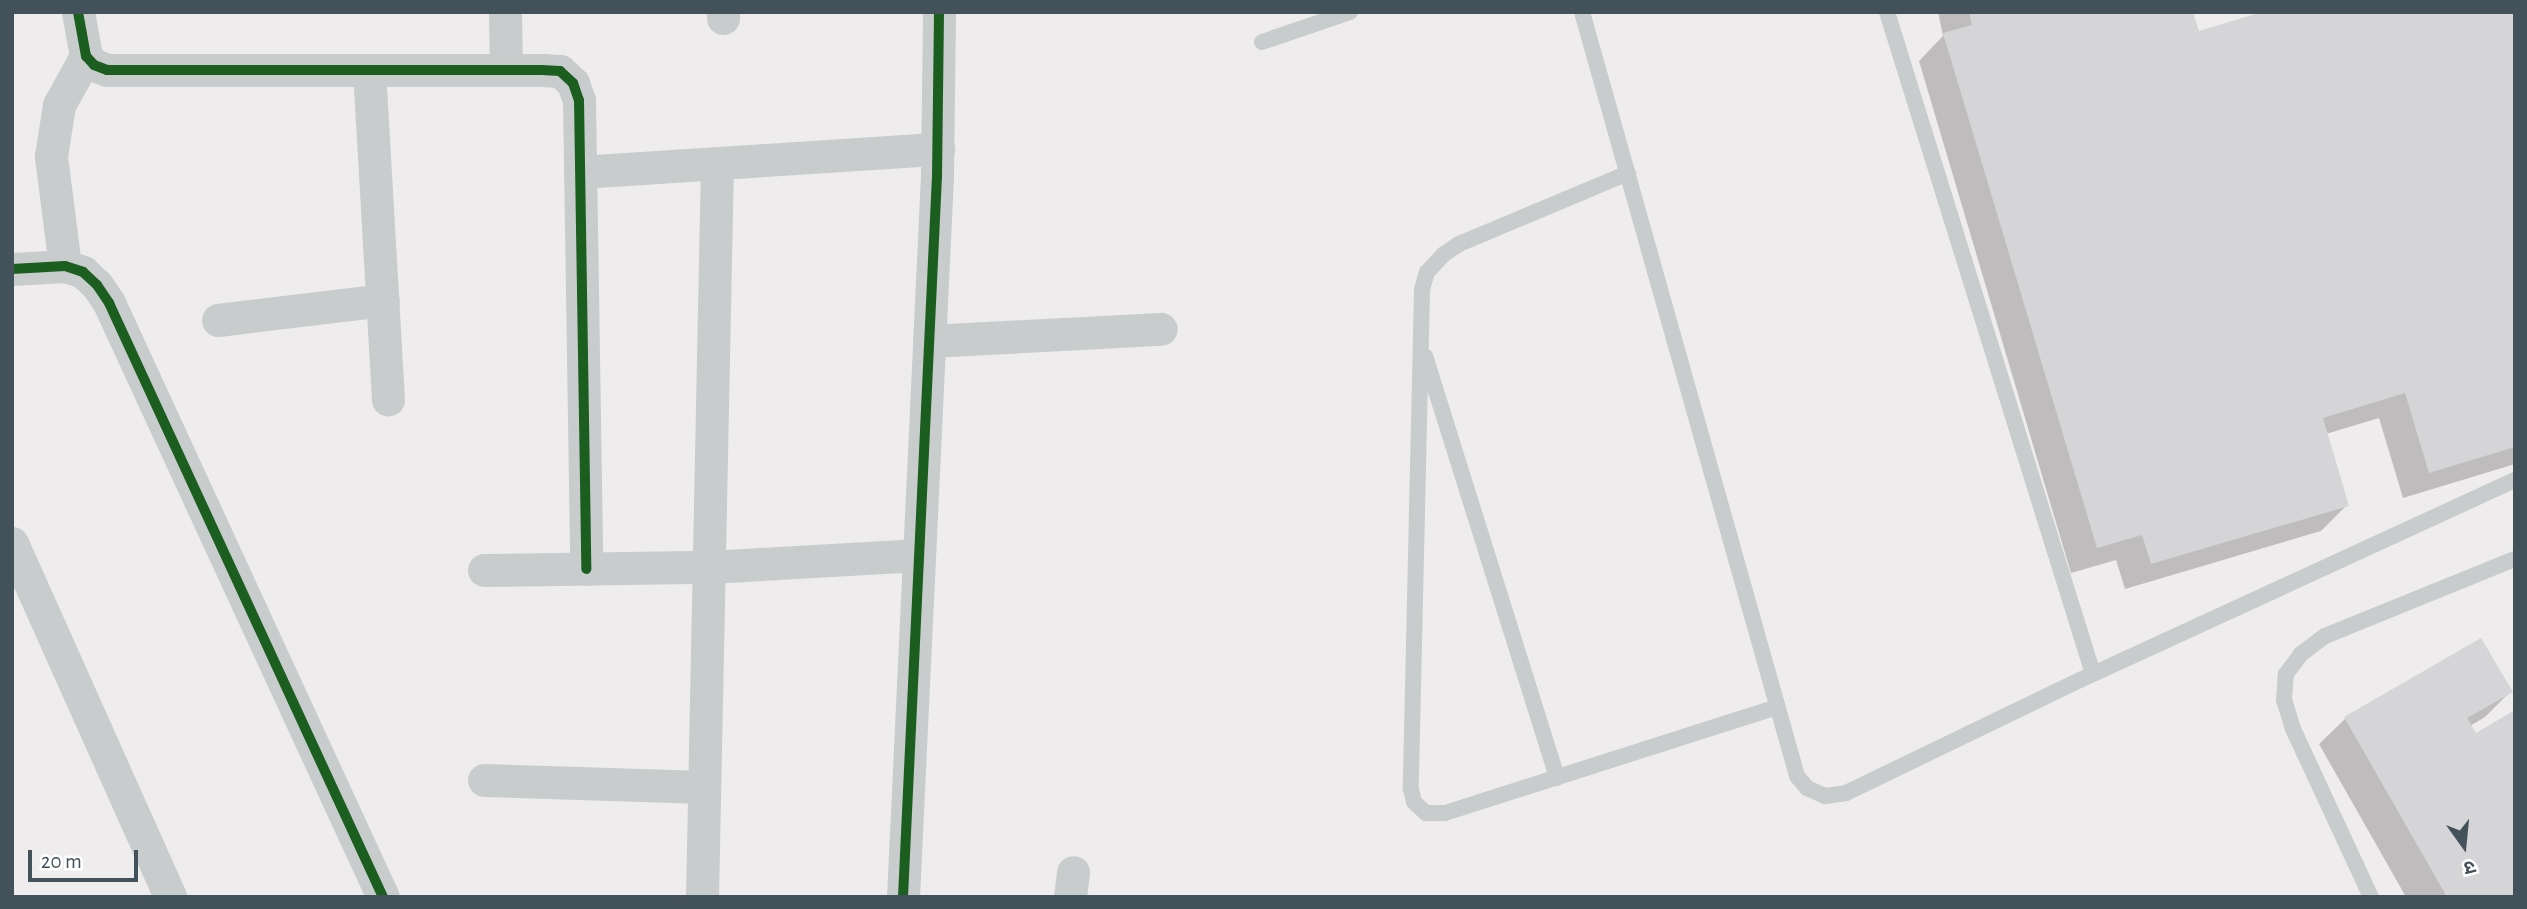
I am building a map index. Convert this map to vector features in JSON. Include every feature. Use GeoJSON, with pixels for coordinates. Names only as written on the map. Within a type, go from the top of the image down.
{"type":"FeatureCollection","features":[{"type":"Feature","properties":{"kind":"street"},"geometry":{"type":"LineString","coordinates":[[78,12],[86,56],[94,65],[107,69],[560,71],[573,83],[579,100],[586,569]]}},
{"type":"Feature","properties":{"kind":"street"},"geometry":{"type":"LineString","coordinates":[[505,12],[506,70]]}},
{"type":"Feature","properties":{"kind":"street"},"geometry":{"type":"LineString","coordinates":[[903,897],[938,149],[939,12]]}},
{"type":"Feature","properties":{"kind":"street"},"geometry":{"type":"LineString","coordinates":[[65,266],[51,156],[59,104],[86,56]]}},
{"type":"Feature","properties":{"kind":"street"},"geometry":{"type":"LineString","coordinates":[[369,70],[388,399]]}},
{"type":"Feature","properties":{"kind":"street"},"geometry":{"type":"LineString","coordinates":[[580,172],[938,149]]}},
{"type":"Feature","properties":{"kind":"street"},"geometry":{"type":"LineString","coordinates":[[702,897],[717,163]]}},
{"type":"Feature","properties":{"kind":"street"},"geometry":{"type":"LineString","coordinates":[[12,269],[65,266],[83,272],[97,285],[109,303],[383,897]]}},
{"type":"Feature","properties":{"kind":"street"},"geometry":{"type":"LineString","coordinates":[[218,320],[383,300]]}},
{"type":"Feature","properties":{"kind":"street"},"geometry":{"type":"LineString","coordinates":[[929,341],[1161,329]]}},
{"type":"Feature","properties":{"kind":"street"},"geometry":{"type":"LineString","coordinates":[[12,543],[170,897]]}},
{"type":"Feature","properties":{"kind":"street"},"geometry":{"type":"LineString","coordinates":[[484,570],[709,567],[919,555]]}},
{"type":"Feature","properties":{"kind":"street"},"geometry":{"type":"LineString","coordinates":[[484,780],[704,788]]}},
{"type":"Feature","properties":{"kind":"lane"},"geometry":{"type":"LineString","coordinates":[[1262,42],[1350,12]]}},
{"type":"Feature","properties":{"kind":"lane"},"geometry":{"type":"LineString","coordinates":[[1582,12],[1797,776],[1807,788],[1825,796],[1846,793],[2093,674],[2515,480]]}},
{"type":"Feature","properties":{"kind":"lane"},"geometry":{"type":"LineString","coordinates":[[1887,12],[2093,674]]}},
{"type":"Feature","properties":{"kind":"lane"},"geometry":{"type":"LineString","coordinates":[[1628,173],[1459,244],[1444,254],[1427,272],[1422,290],[1420,342],[1410,789],[1414,802],[1426,813],[1445,813],[1778,707]]}},
{"type":"Feature","properties":{"kind":"lane"},"geometry":{"type":"LineString","coordinates":[[1420,342],[1557,778]]}},
{"type":"Feature","properties":{"kind":"lane"},"geometry":{"type":"LineString","coordinates":[[2371,897],[2293,729],[2284,700],[2286,674],[2301,654],[2325,636],[2515,559]]}},
{"type":"Feature","properties":{"kind":"building"},"geometry":{"type":"Polygon","coordinates":[[[1969,12],[2193,12],[2199,31],[2262,12],[2515,12],[2515,447],[2429,473],[2405,393],[2323,418],[2349,506],[2151,564],[2142,535],[2097,548],[1943,33],[1972,25],[1969,12]]]}},
{"type":"Feature","properties":{"kind":"building"},"geometry":{"type":"Polygon","coordinates":[[[2481,638],[2513,692],[2467,718],[2476,733],[2515,710],[2515,897],[2447,897],[2344,717],[2481,638]]]}},
{"type":"Feature","properties":{"kind":"cycle path"},"geometry":{"type":"LineString","coordinates":[[78,12],[86,56],[94,65],[107,70],[542,70],[560,71],[573,83],[579,100],[586,569]]}},
{"type":"Feature","properties":{"kind":"cycle path"},"geometry":{"type":"LineString","coordinates":[[903,897],[937,177],[939,12]]}},
{"type":"Feature","properties":{"kind":"cycle path"},"geometry":{"type":"LineString","coordinates":[[12,269],[65,266],[83,272],[97,285],[109,303],[383,897]]}}]}
